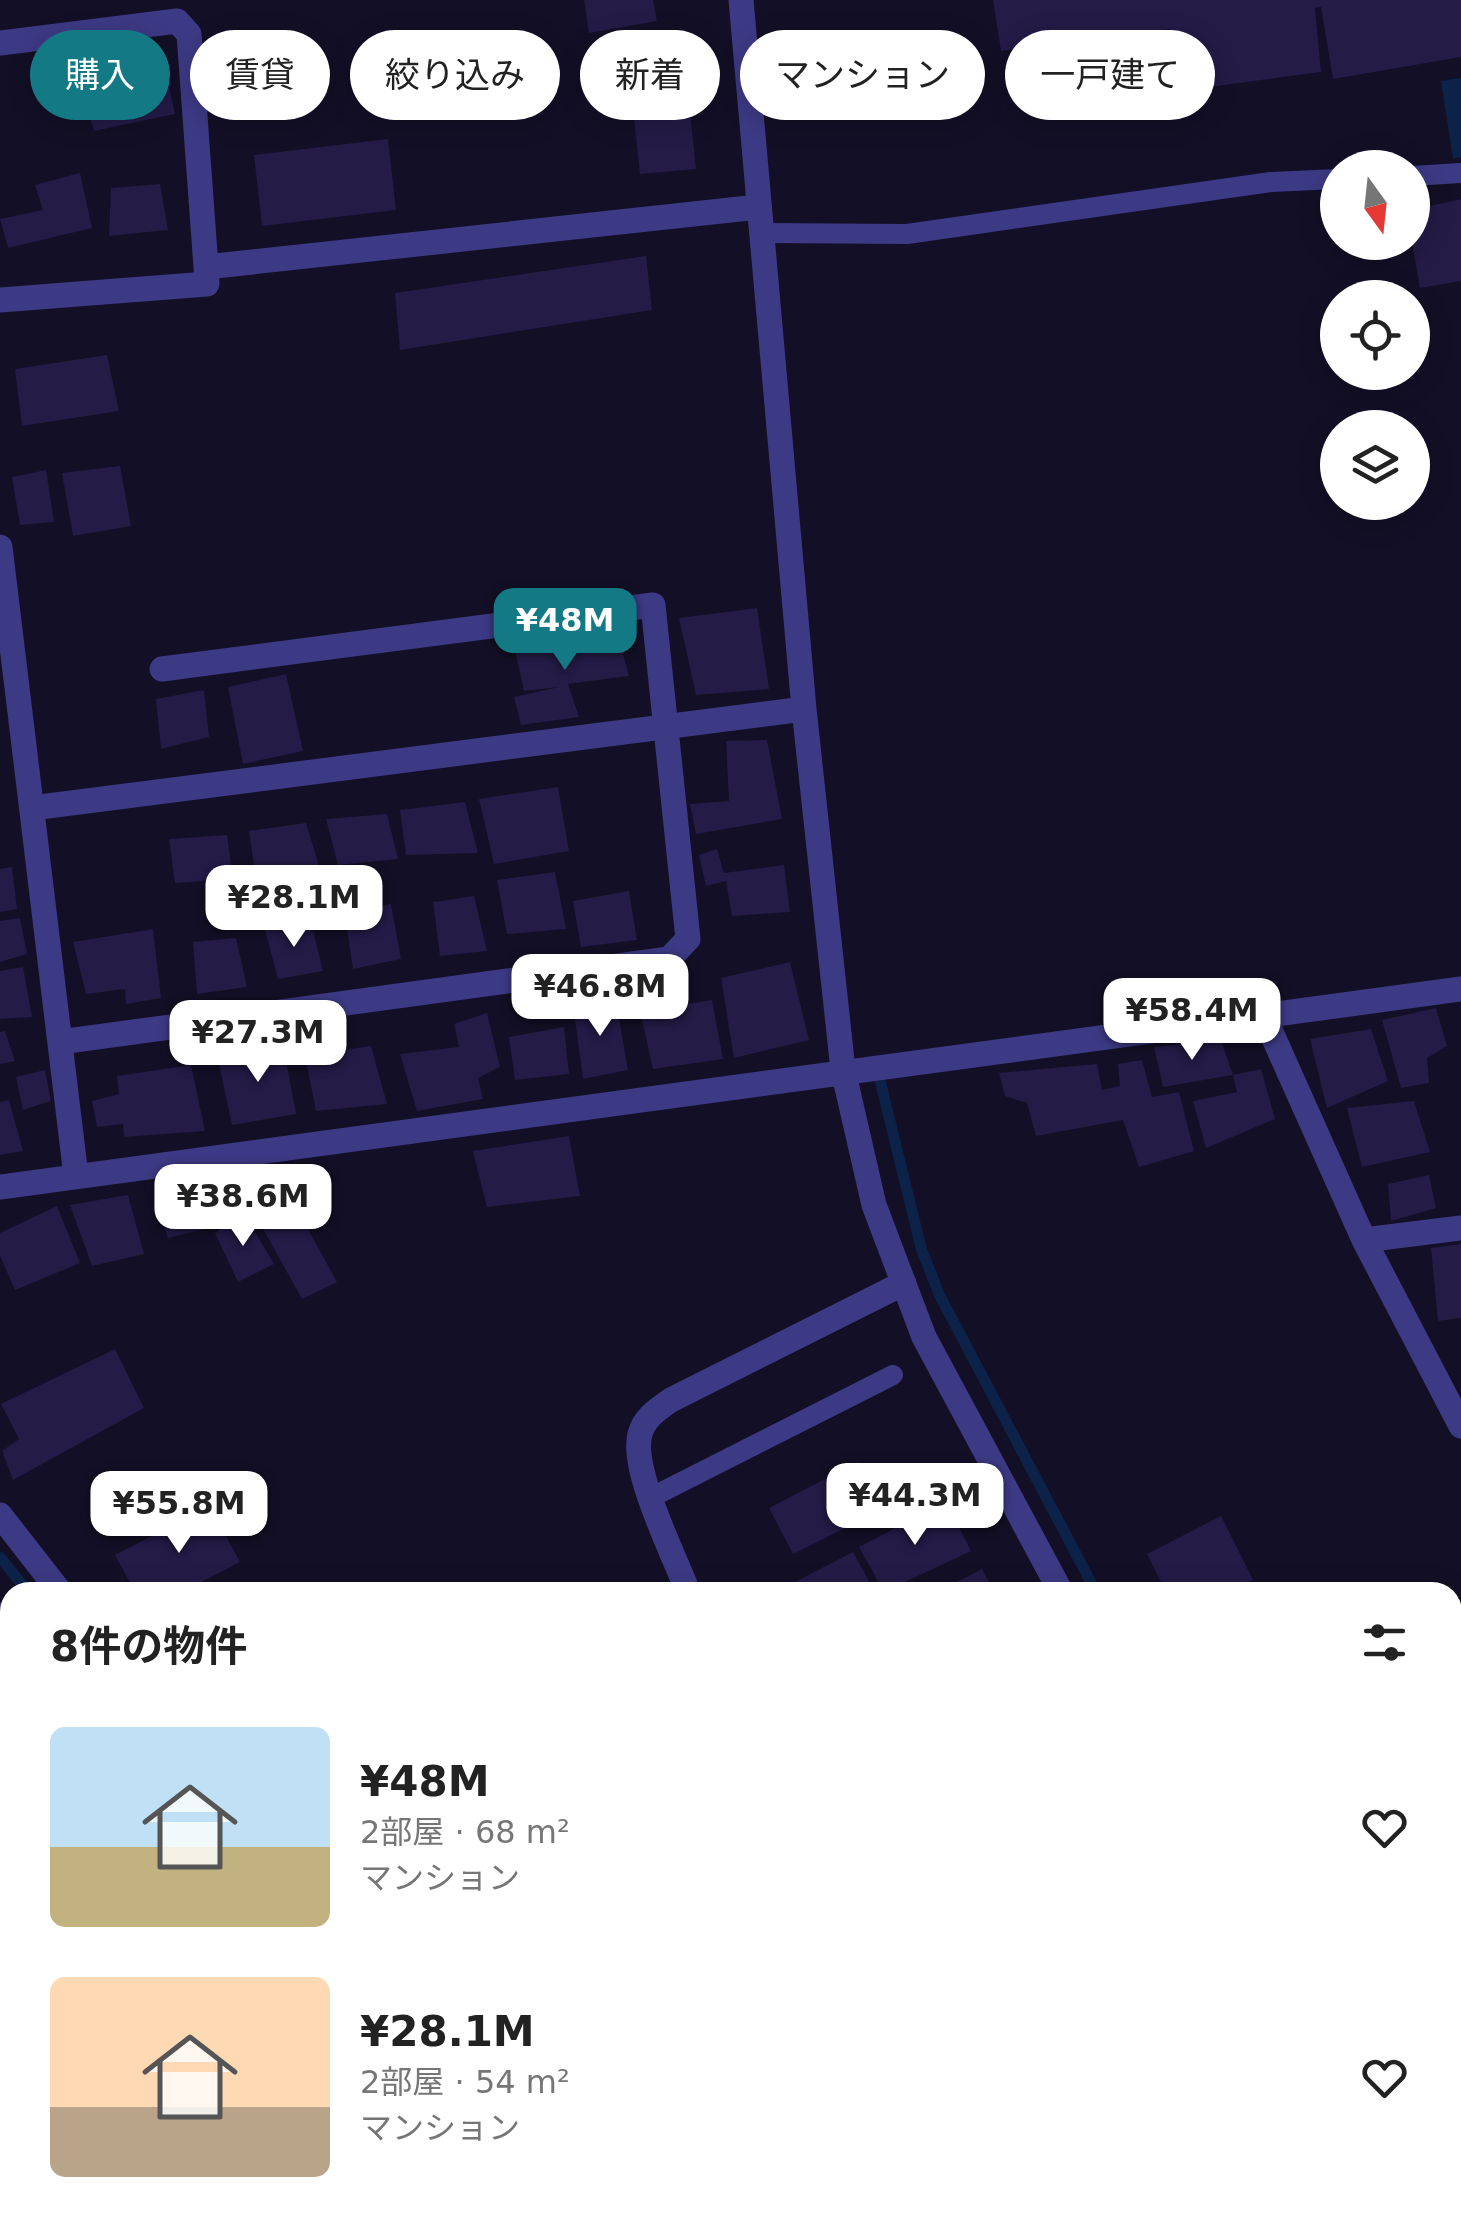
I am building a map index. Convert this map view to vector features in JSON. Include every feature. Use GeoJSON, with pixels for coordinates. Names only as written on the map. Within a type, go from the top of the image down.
{"type":"FeatureCollection","features":[{"type":"Feature","properties":{"kind":"street"},"geometry":{"type":"LineString","coordinates":[[740,0],[804,709],[844,1070],[874,1205],[924,1338],[1056,1582]]}},
{"type":"Feature","properties":{"kind":"street"},"geometry":{"type":"LineString","coordinates":[[0,43],[177,21],[189,34],[207,284],[0,300]]}},
{"type":"Feature","properties":{"kind":"street"},"geometry":{"type":"LineString","coordinates":[[206,267],[759,220]]}},
{"type":"Feature","properties":{"kind":"street"},"geometry":{"type":"LineString","coordinates":[[0,546],[7,665],[32,808],[76,1176]]}},
{"type":"Feature","properties":{"kind":"street"},"geometry":{"type":"LineString","coordinates":[[60,1042],[670,959],[688,939],[653,605],[162,668]]}},
{"type":"Feature","properties":{"kind":"street"},"geometry":{"type":"LineString","coordinates":[[32,808],[804,709]]}},
{"type":"Feature","properties":{"kind":"street"},"geometry":{"type":"LineString","coordinates":[[0,1186],[1461,989]]}},
{"type":"Feature","properties":{"kind":"street"},"geometry":{"type":"LineString","coordinates":[[1263,1014],[1364,1240],[1461,1426]]}},
{"type":"Feature","properties":{"kind":"street"},"geometry":{"type":"LineString","coordinates":[[1364,1240],[1461,1228]]}},
{"type":"Feature","properties":{"kind":"street"},"geometry":{"type":"LineString","coordinates":[[684,1582],[638,1457],[640,1433],[650,1416],[671,1400],[904,1284]]}},
{"type":"Feature","properties":{"kind":"street"},"geometry":{"type":"LineString","coordinates":[[0,1515],[52,1582]]}},
{"type":"Feature","properties":{"kind":"lane"},"geometry":{"type":"LineString","coordinates":[[1430,175],[1461,174]]}},
{"type":"Feature","properties":{"kind":"lane"},"geometry":{"type":"LineString","coordinates":[[759,220],[906,234],[1270,182],[1320,180]]}},
{"type":"Feature","properties":{"kind":"lane"},"geometry":{"type":"LineString","coordinates":[[652,1497],[893,1375]]}},
{"type":"Feature","properties":{"kind":"water"},"geometry":{"type":"Polygon","coordinates":[[[1461,78],[1461,157],[1453,159],[1441,81],[1461,78]]]}},
{"type":"Feature","properties":{"kind":"building"},"geometry":{"type":"Polygon","coordinates":[[[584,0],[653,0],[657,21],[589,30],[584,0]]]}},
{"type":"Feature","properties":{"kind":"building"},"geometry":{"type":"Polygon","coordinates":[[[993,0],[1461,0],[1461,57],[1333,79],[1321,7],[1315,8],[1321,72],[1215,86],[1215,30],[1005,30],[1005,50],[1001,51],[993,0]]]}},
{"type":"Feature","properties":{"kind":"building"},"geometry":{"type":"Polygon","coordinates":[[[91,120],[146,120],[94,131],[91,120]]]}},
{"type":"Feature","properties":{"kind":"building"},"geometry":{"type":"Polygon","coordinates":[[[634,120],[691,120],[696,169],[640,174],[634,120]]]}},
{"type":"Feature","properties":{"kind":"building"},"geometry":{"type":"Polygon","coordinates":[[[388,139],[396,210],[262,226],[254,155],[388,139]]]}},
{"type":"Feature","properties":{"kind":"building"},"geometry":{"type":"Polygon","coordinates":[[[80,173],[92,228],[8,248],[0,219],[43,210],[35,185],[80,173]]]}},
{"type":"Feature","properties":{"kind":"building"},"geometry":{"type":"Polygon","coordinates":[[[160,184],[168,230],[109,236],[111,188],[160,184]]]}},
{"type":"Feature","properties":{"kind":"building"},"geometry":{"type":"Polygon","coordinates":[[[1461,199],[1461,281],[1430,286],[1430,280],[1419,280],[1415,260],[1430,260],[1430,206],[1461,199]]]}},
{"type":"Feature","properties":{"kind":"building"},"geometry":{"type":"Polygon","coordinates":[[[646,256],[652,310],[400,350],[395,293],[646,256]]]}},
{"type":"Feature","properties":{"kind":"building"},"geometry":{"type":"Polygon","coordinates":[[[107,355],[119,411],[22,426],[15,369],[107,355]]]}},
{"type":"Feature","properties":{"kind":"building"},"geometry":{"type":"Polygon","coordinates":[[[120,466],[131,526],[73,536],[62,473],[120,466]]]}},
{"type":"Feature","properties":{"kind":"building"},"geometry":{"type":"Polygon","coordinates":[[[46,470],[54,522],[20,525],[12,477],[46,470]]]}},
{"type":"Feature","properties":{"kind":"building"},"geometry":{"type":"Polygon","coordinates":[[[757,608],[769,689],[696,695],[679,618],[757,608]]]}},
{"type":"Feature","properties":{"kind":"building"},"geometry":{"type":"Polygon","coordinates":[[[616,629],[629,676],[568,684],[579,717],[521,725],[514,697],[559,687],[524,691],[514,646],[616,629]]]}},
{"type":"Feature","properties":{"kind":"building"},"geometry":{"type":"Polygon","coordinates":[[[286,674],[303,751],[243,764],[228,687],[286,674]]]}},
{"type":"Feature","properties":{"kind":"building"},"geometry":{"type":"Polygon","coordinates":[[[204,690],[209,737],[161,749],[156,699],[204,690]]]}},
{"type":"Feature","properties":{"kind":"building"},"geometry":{"type":"Polygon","coordinates":[[[767,740],[782,819],[696,834],[690,804],[729,801],[726,741],[767,740]]]}},
{"type":"Feature","properties":{"kind":"building"},"geometry":{"type":"Polygon","coordinates":[[[558,787],[569,851],[494,864],[479,799],[558,787]]]}},
{"type":"Feature","properties":{"kind":"building"},"geometry":{"type":"Polygon","coordinates":[[[465,802],[478,853],[406,855],[400,810],[465,802]]]}},
{"type":"Feature","properties":{"kind":"building"},"geometry":{"type":"Polygon","coordinates":[[[387,814],[398,859],[338,865],[326,819],[387,814]]]}},
{"type":"Feature","properties":{"kind":"building"},"geometry":{"type":"Polygon","coordinates":[[[306,823],[321,872],[256,879],[249,831],[306,823]]]}},
{"type":"Feature","properties":{"kind":"building"},"geometry":{"type":"Polygon","coordinates":[[[227,835],[233,879],[175,883],[169,839],[227,835]]]}},
{"type":"Feature","properties":{"kind":"building"},"geometry":{"type":"Polygon","coordinates":[[[717,849],[724,873],[784,865],[790,912],[732,916],[726,881],[706,886],[699,855],[717,849]]]}},
{"type":"Feature","properties":{"kind":"building"},"geometry":{"type":"Polygon","coordinates":[[[12,867],[17,909],[0,912],[0,869],[12,867]]]}},
{"type":"Feature","properties":{"kind":"building"},"geometry":{"type":"Polygon","coordinates":[[[555,872],[566,929],[507,934],[497,880],[555,872]]]}},
{"type":"Feature","properties":{"kind":"building"},"geometry":{"type":"Polygon","coordinates":[[[629,891],[637,940],[581,947],[573,901],[629,891]]]}},
{"type":"Feature","properties":{"kind":"building"},"geometry":{"type":"Polygon","coordinates":[[[474,896],[487,951],[440,956],[433,902],[474,896]]]}},
{"type":"Feature","properties":{"kind":"building"},"geometry":{"type":"Polygon","coordinates":[[[391,904],[401,959],[353,969],[345,915],[391,904]]]}},
{"type":"Feature","properties":{"kind":"building"},"geometry":{"type":"Polygon","coordinates":[[[20,918],[27,954],[0,962],[0,921],[20,918]]]}},
{"type":"Feature","properties":{"kind":"building"},"geometry":{"type":"Polygon","coordinates":[[[311,922],[323,971],[278,979],[265,930],[311,922]]]}},
{"type":"Feature","properties":{"kind":"building"},"geometry":{"type":"Polygon","coordinates":[[[153,929],[161,998],[126,1004],[125,989],[86,994],[73,942],[153,929]]]}},
{"type":"Feature","properties":{"kind":"building"},"geometry":{"type":"Polygon","coordinates":[[[236,938],[247,987],[197,994],[193,942],[236,938]]]}},
{"type":"Feature","properties":{"kind":"building"},"geometry":{"type":"Polygon","coordinates":[[[790,962],[809,1040],[734,1058],[721,978],[790,962]]]}},
{"type":"Feature","properties":{"kind":"building"},"geometry":{"type":"Polygon","coordinates":[[[23,967],[32,1017],[0,1019],[0,971],[23,967]]]}},
{"type":"Feature","properties":{"kind":"building"},"geometry":{"type":"Polygon","coordinates":[[[712,1000],[723,1059],[653,1069],[640,1011],[712,1000]]]}},
{"type":"Feature","properties":{"kind":"building"},"geometry":{"type":"Polygon","coordinates":[[[616,1001],[628,1070],[583,1079],[573,1005],[616,1001]]]}},
{"type":"Feature","properties":{"kind":"building"},"geometry":{"type":"Polygon","coordinates":[[[1436,1008],[1447,1046],[1427,1058],[1429,1083],[1401,1088],[1382,1020],[1436,1008]]]}},
{"type":"Feature","properties":{"kind":"building"},"geometry":{"type":"Polygon","coordinates":[[[487,1013],[500,1067],[478,1078],[483,1099],[417,1111],[400,1054],[459,1047],[454,1024],[487,1013]]]}},
{"type":"Feature","properties":{"kind":"building"},"geometry":{"type":"Polygon","coordinates":[[[564,1027],[569,1074],[515,1080],[509,1037],[564,1027]]]}},
{"type":"Feature","properties":{"kind":"building"},"geometry":{"type":"Polygon","coordinates":[[[1371,1029],[1388,1081],[1327,1108],[1310,1039],[1371,1029]]]}},
{"type":"Feature","properties":{"kind":"building"},"geometry":{"type":"Polygon","coordinates":[[[5,1031],[15,1061],[0,1064],[0,1032],[5,1031]]]}},
{"type":"Feature","properties":{"kind":"building"},"geometry":{"type":"Polygon","coordinates":[[[1221,1040],[1233,1075],[1163,1087],[1154,1047],[1221,1040]]]}},
{"type":"Feature","properties":{"kind":"building"},"geometry":{"type":"Polygon","coordinates":[[[283,1044],[296,1114],[232,1125],[218,1059],[283,1044]]]}},
{"type":"Feature","properties":{"kind":"building"},"geometry":{"type":"Polygon","coordinates":[[[371,1046],[387,1104],[316,1111],[305,1056],[371,1046]]]}},
{"type":"Feature","properties":{"kind":"building"},"geometry":{"type":"Polygon","coordinates":[[[1142,1060],[1152,1097],[1179,1092],[1194,1151],[1139,1167],[1123,1120],[1036,1136],[1027,1103],[1005,1096],[999,1073],[1097,1064],[1102,1090],[1120,1086],[1118,1064],[1142,1060]]]}},
{"type":"Feature","properties":{"kind":"building"},"geometry":{"type":"Polygon","coordinates":[[[191,1065],[205,1131],[124,1137],[123,1124],[97,1127],[92,1101],[119,1094],[117,1076],[191,1065]]]}},
{"type":"Feature","properties":{"kind":"building"},"geometry":{"type":"Polygon","coordinates":[[[1261,1069],[1275,1119],[1206,1148],[1193,1101],[1237,1092],[1233,1075],[1261,1069]]]}},
{"type":"Feature","properties":{"kind":"building"},"geometry":{"type":"Polygon","coordinates":[[[45,1070],[51,1101],[23,1110],[16,1077],[45,1070]]]}},
{"type":"Feature","properties":{"kind":"building"},"geometry":{"type":"Polygon","coordinates":[[[9,1100],[23,1151],[0,1155],[0,1102],[9,1100]]]}},
{"type":"Feature","properties":{"kind":"building"},"geometry":{"type":"Polygon","coordinates":[[[1414,1101],[1430,1152],[1362,1167],[1347,1108],[1414,1101]]]}},
{"type":"Feature","properties":{"kind":"building"},"geometry":{"type":"Polygon","coordinates":[[[569,1136],[580,1196],[487,1207],[473,1151],[569,1136]]]}},
{"type":"Feature","properties":{"kind":"building"},"geometry":{"type":"Polygon","coordinates":[[[1429,1175],[1436,1208],[1391,1221],[1388,1184],[1429,1175]]]}},
{"type":"Feature","properties":{"kind":"building"},"geometry":{"type":"Polygon","coordinates":[[[201,1187],[204,1229],[168,1238],[155,1195],[201,1187]]]}},
{"type":"Feature","properties":{"kind":"building"},"geometry":{"type":"Polygon","coordinates":[[[286,1189],[337,1282],[302,1299],[252,1209],[286,1189]]]}},
{"type":"Feature","properties":{"kind":"building"},"geometry":{"type":"Polygon","coordinates":[[[128,1195],[144,1254],[92,1266],[70,1205],[128,1195]]]}},
{"type":"Feature","properties":{"kind":"building"},"geometry":{"type":"Polygon","coordinates":[[[57,1206],[80,1263],[15,1290],[0,1256],[0,1233],[57,1206]]]}},
{"type":"Feature","properties":{"kind":"building"},"geometry":{"type":"Polygon","coordinates":[[[245,1215],[274,1264],[238,1282],[215,1233],[245,1215]]]}},
{"type":"Feature","properties":{"kind":"building"},"geometry":{"type":"Polygon","coordinates":[[[1461,1244],[1461,1318],[1438,1321],[1431,1248],[1461,1244]]]}},
{"type":"Feature","properties":{"kind":"building"},"geometry":{"type":"Polygon","coordinates":[[[115,1349],[144,1408],[13,1480],[2,1451],[19,1439],[1,1404],[115,1349]]]}},
{"type":"Feature","properties":{"kind":"building"},"geometry":{"type":"Polygon","coordinates":[[[858,1462],[883,1509],[793,1554],[769,1508],[858,1462]]]}},
{"type":"Feature","properties":{"kind":"building"},"geometry":{"type":"Polygon","coordinates":[[[946,1502],[971,1551],[905,1582],[878,1582],[859,1547],[946,1502]]]}},
{"type":"Feature","properties":{"kind":"building"},"geometry":{"type":"Polygon","coordinates":[[[210,1506],[240,1562],[201,1582],[130,1582],[115,1555],[210,1506]]]}},
{"type":"Feature","properties":{"kind":"building"},"geometry":{"type":"Polygon","coordinates":[[[1221,1516],[1253,1580],[1161,1582],[1147,1554],[1221,1516]]]}},
{"type":"Feature","properties":{"kind":"building"},"geometry":{"type":"Polygon","coordinates":[[[853,1552],[870,1582],[795,1582],[853,1552]]]}},
{"type":"Feature","properties":{"kind":"building"},"geometry":{"type":"Polygon","coordinates":[[[982,1569],[989,1582],[957,1582],[982,1569]]]}},
{"type":"Feature","properties":{"kind":"waterway"},"geometry":{"type":"LineString","coordinates":[[880,1080],[921,1248],[939,1294],[1091,1582]]}},
{"type":"Feature","properties":{"kind":"waterway"},"geometry":{"type":"LineString","coordinates":[[0,1557],[20,1582]]}}]}
